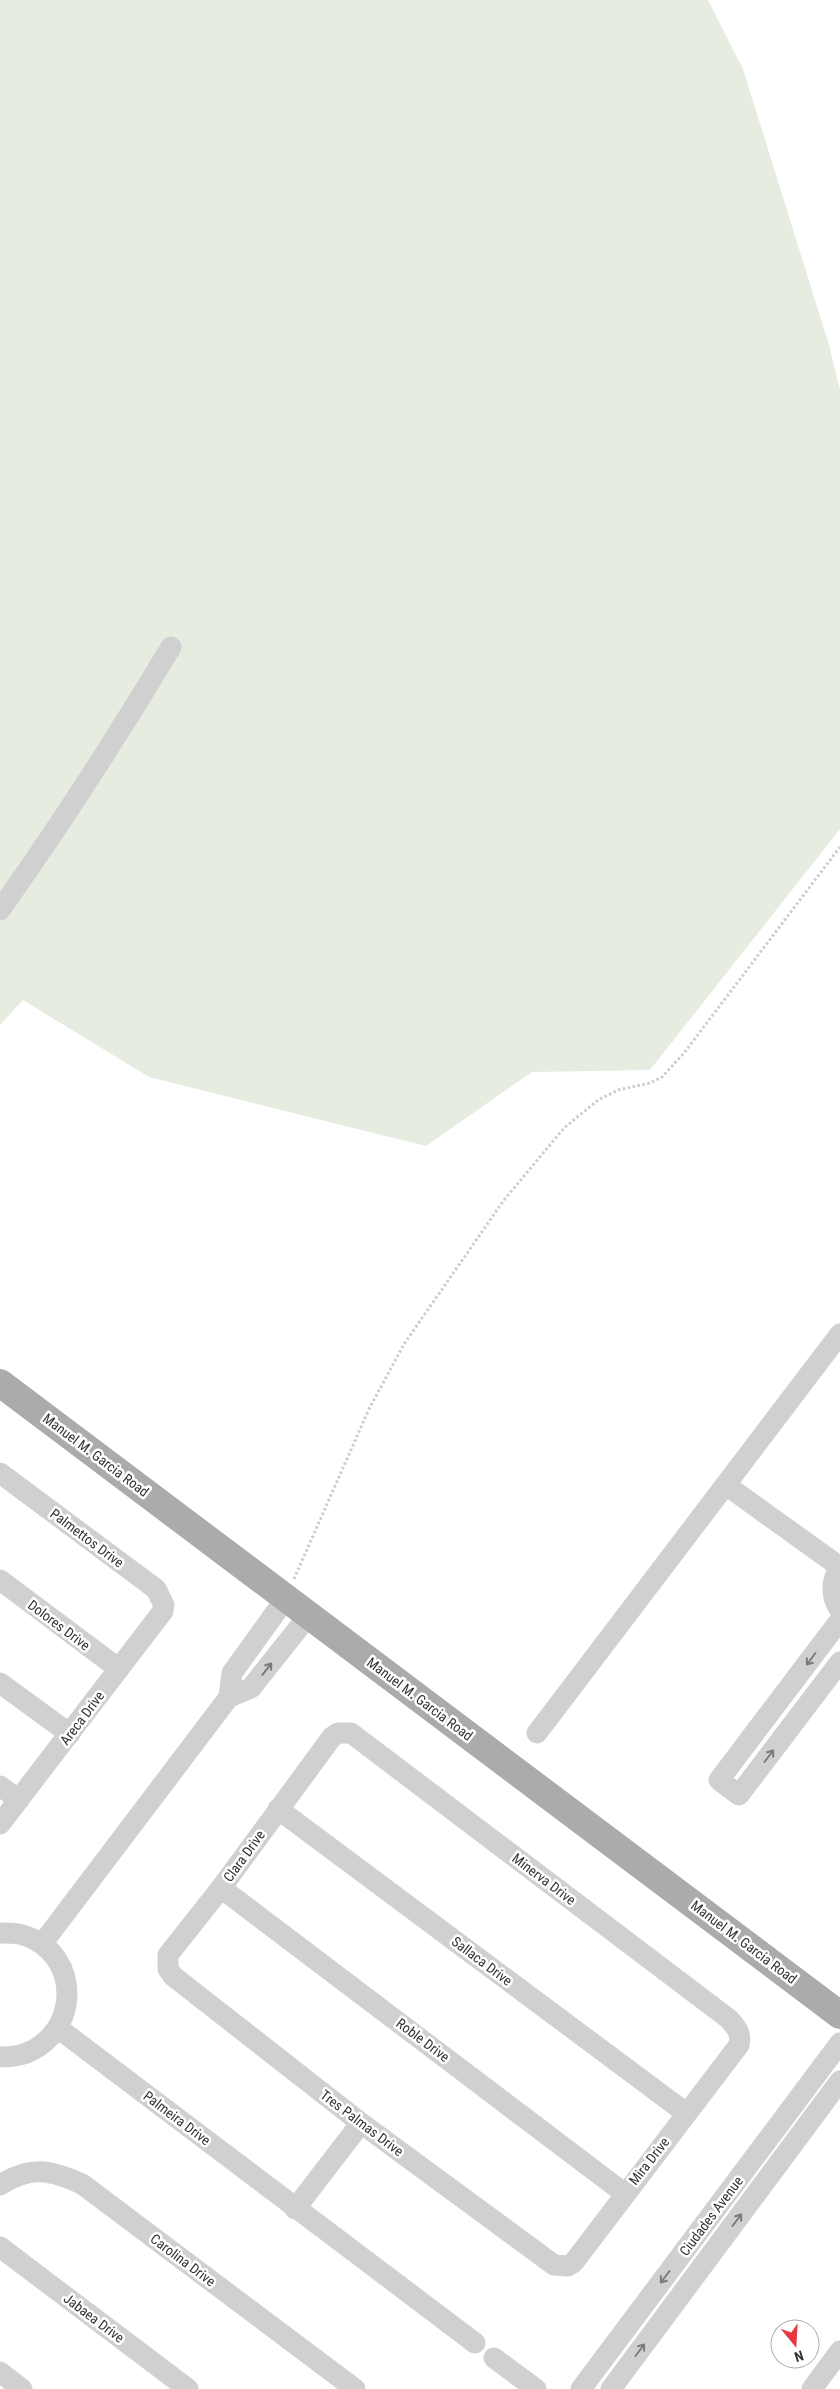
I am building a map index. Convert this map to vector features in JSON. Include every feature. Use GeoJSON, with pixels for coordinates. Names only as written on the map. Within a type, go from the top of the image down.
{"type":"FeatureCollection","features":[{"type":"Feature","properties":{"kind":"main road","name":"Manuel M. Garcia Road"},"geometry":{"type":"LineString","coordinates":[[0,1383],[840,2015]]}},
{"type":"Feature","properties":{"kind":"street"},"geometry":{"type":"LineString","coordinates":[[0,910],[62,822],[118,736],[171,647]]}},
{"type":"Feature","properties":{"kind":"street"},"geometry":{"type":"LineString","coordinates":[[537,1733],[840,1334]]}},
{"type":"Feature","properties":{"kind":"street","name":"Palmettos Drive"},"geometry":{"type":"LineString","coordinates":[[0,1472],[156,1589],[164,1605],[163,1611]]}},
{"type":"Feature","properties":{"kind":"street"},"geometry":{"type":"LineString","coordinates":[[726,1484],[840,1567],[833,1583],[832,1592],[840,1610]]}},
{"type":"Feature","properties":{"kind":"street","name":"Dolores Drive"},"geometry":{"type":"LineString","coordinates":[[0,1580],[119,1669]]}},
{"type":"Feature","properties":{"kind":"street"},"geometry":{"type":"LineString","coordinates":[[42,1944],[228,1697],[232,1673],[286,1598]]}},
{"type":"Feature","properties":{"kind":"street","name":"Areca Drive"},"geometry":{"type":"LineString","coordinates":[[0,1824],[163,1611]]}},
{"type":"Feature","properties":{"kind":"street"},"geometry":{"type":"LineString","coordinates":[[228,1697],[251,1688],[309,1615]]}},
{"type":"Feature","properties":{"kind":"street"},"geometry":{"type":"LineString","coordinates":[[840,1620],[719,1780],[739,1795],[840,1662]]}},
{"type":"Feature","properties":{"kind":"street"},"geometry":{"type":"LineString","coordinates":[[0,1683],[70,1734]]}},
{"type":"Feature","properties":{"kind":"street","name":"Minerva Drive"},"geometry":{"type":"LineString","coordinates":[[332,1737],[338,1733],[351,1733],[501,1846],[729,2019],[740,2036],[739,2045]]}},
{"type":"Feature","properties":{"kind":"street","name":"Clara Drive"},"geometry":{"type":"LineString","coordinates":[[173,1976],[168,1969],[168,1955],[221,1888],[332,1737]]}},
{"type":"Feature","properties":{"kind":"street"},"geometry":{"type":"LineString","coordinates":[[0,1786],[19,1800]]}},
{"type":"Feature","properties":{"kind":"street","name":"Sallaca Drive"},"geometry":{"type":"LineString","coordinates":[[278,1809],[686,2113]]}},
{"type":"Feature","properties":{"kind":"street","name":"Roble Drive"},"geometry":{"type":"LineString","coordinates":[[221,1888],[624,2193]]}},
{"type":"Feature","properties":{"kind":"street"},"geometry":{"type":"LineString","coordinates":[[0,1932],[21,1934],[42,1944],[56,1957],[64,1973],[68,1992],[66,2011],[58,2028],[47,2042],[32,2051],[16,2056],[0,2057]]}},
{"type":"Feature","properties":{"kind":"street","name":"Tres Palmas Drive"},"geometry":{"type":"LineString","coordinates":[[173,1976],[361,2123],[554,2265]]}},
{"type":"Feature","properties":{"kind":"street","name":"Palmeira Drive"},"geometry":{"type":"LineString","coordinates":[[58,2028],[295,2209],[475,2343]]}},
{"type":"Feature","properties":{"kind":"street","name":"Ciudades Avenue"},"geometry":{"type":"LineString","coordinates":[[581,2389],[840,2044]]}},
{"type":"Feature","properties":{"kind":"street","name":"Mira Drive"},"geometry":{"type":"LineString","coordinates":[[554,2265],[568,2266],[574,2262],[624,2193],[739,2045]]}},
{"type":"Feature","properties":{"kind":"street","name":"Ciudades Avenue"},"geometry":{"type":"LineString","coordinates":[[611,2389],[840,2082]]}},
{"type":"Feature","properties":{"kind":"street"},"geometry":{"type":"LineString","coordinates":[[295,2209],[361,2123]]}},
{"type":"Feature","properties":{"kind":"street","name":"Carolina Drive"},"geometry":{"type":"LineString","coordinates":[[0,2185],[13,2177],[34,2171],[58,2174],[82,2184],[355,2389]]}},
{"type":"Feature","properties":{"kind":"street","name":"Jabaea Drive"},"geometry":{"type":"LineString","coordinates":[[0,2248],[188,2389]]}},
{"type":"Feature","properties":{"kind":"street"},"geometry":{"type":"LineString","coordinates":[[812,2389],[840,2351]]}},
{"type":"Feature","properties":{"kind":"street"},"geometry":{"type":"LineString","coordinates":[[494,2358],[536,2389]]}},
{"type":"Feature","properties":{"kind":"street"},"geometry":{"type":"LineString","coordinates":[[0,2372],[22,2389]]}},
{"type":"Feature","properties":{"kind":"path"},"geometry":{"type":"LineString","coordinates":[[286,1598],[368,1409],[400,1352],[504,1200],[564,1128],[598,1100],[618,1090],[650,1083],[662,1077],[684,1053],[840,847]]}},
{"type":"Feature","properties":{"kind":"shaded area"},"geometry":{"type":"Polygon","coordinates":[[[0,0],[708,0],[743,69],[829,345],[840,390],[840,829],[650,1070],[532,1072],[426,1146],[149,1077],[23,1000],[0,1025],[0,0]]]}}]}
